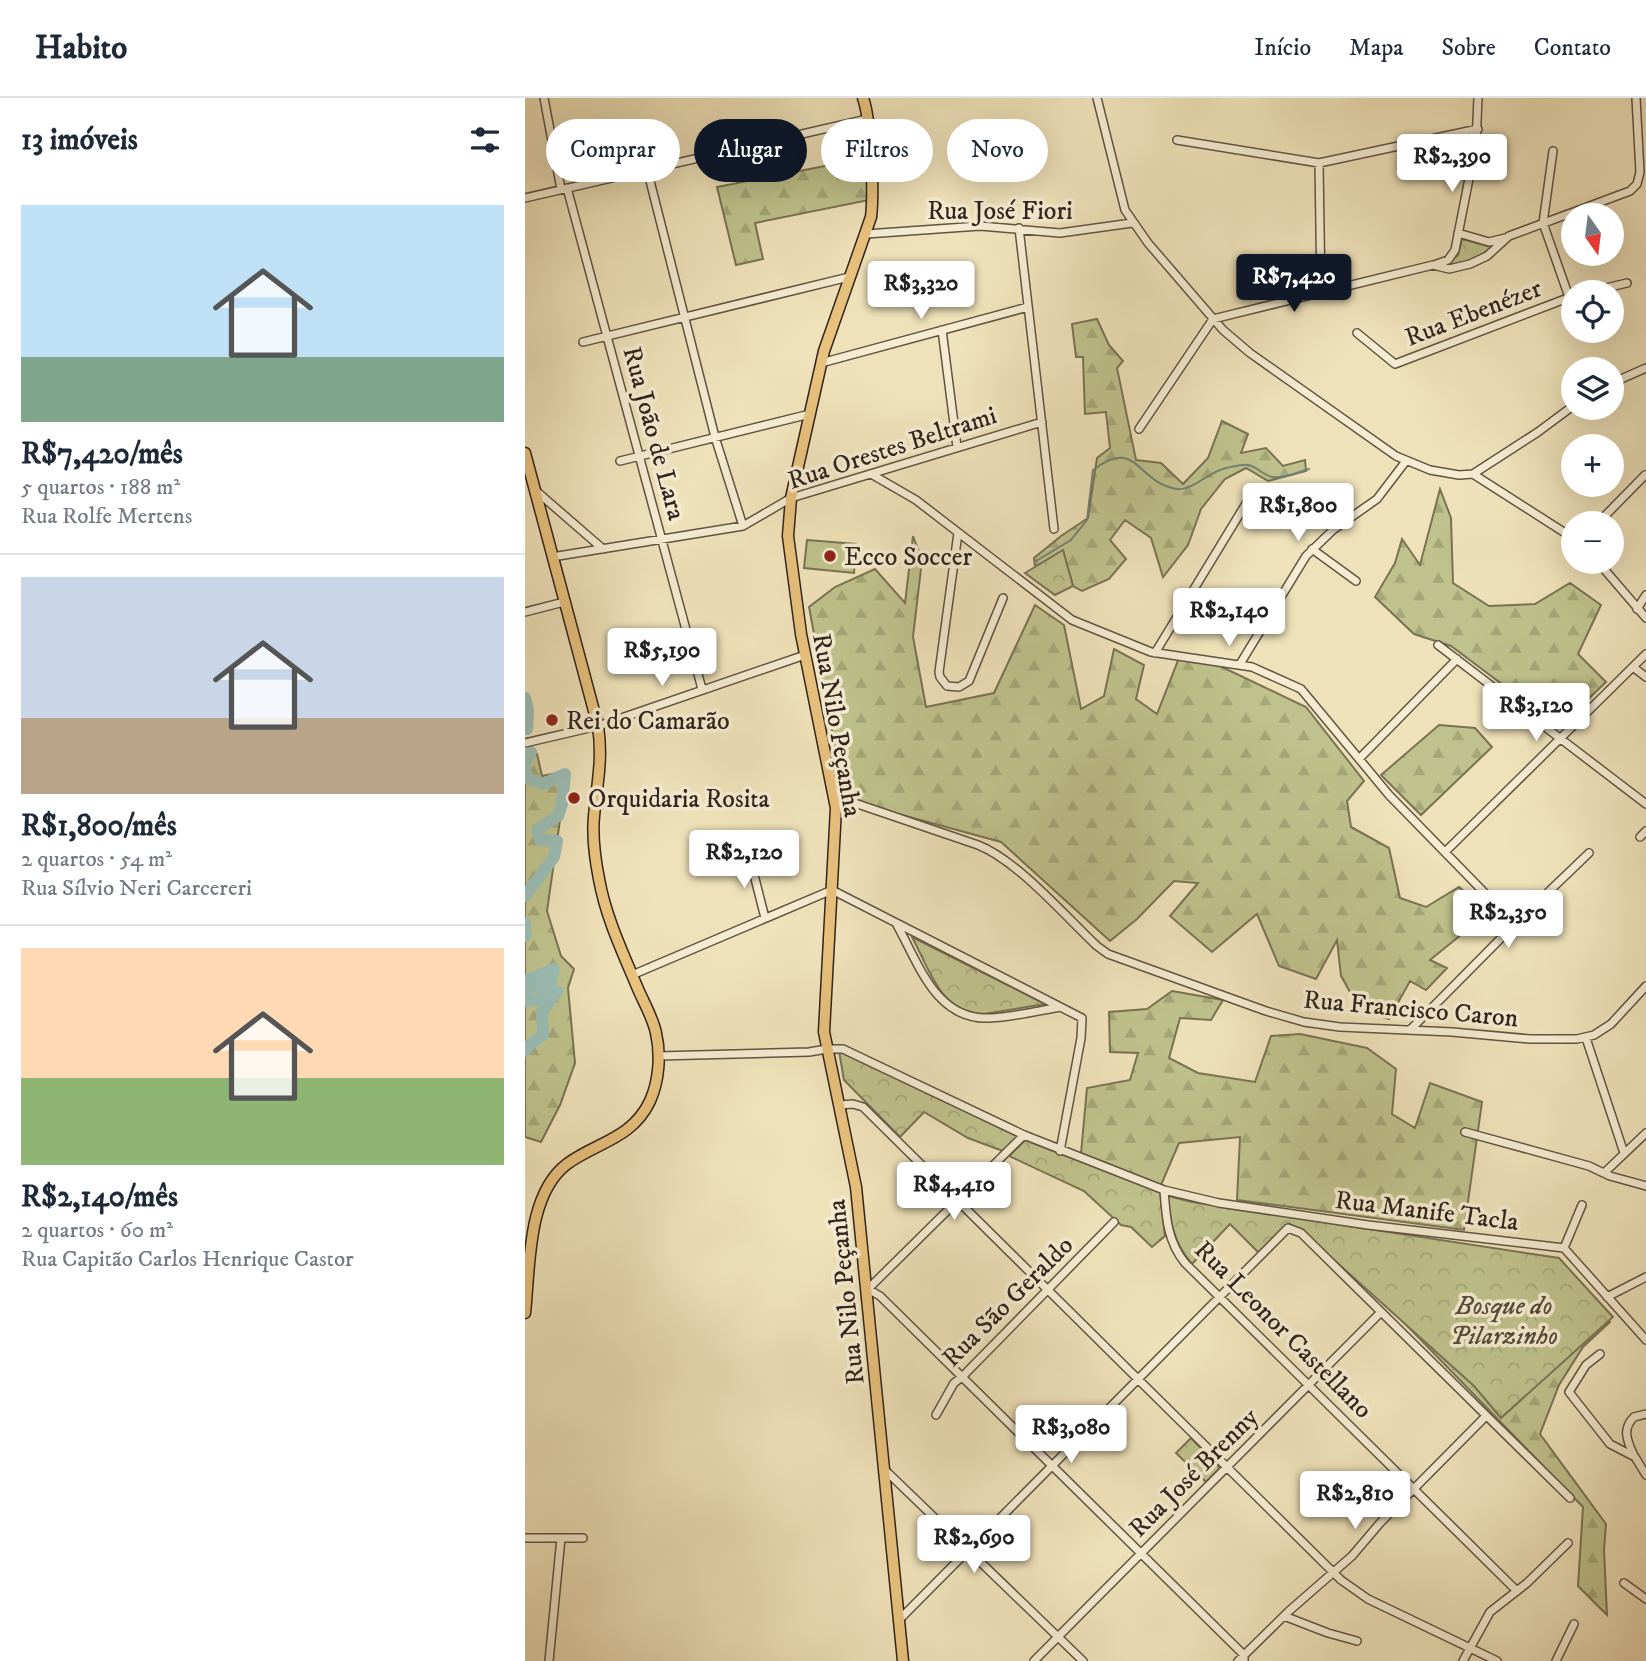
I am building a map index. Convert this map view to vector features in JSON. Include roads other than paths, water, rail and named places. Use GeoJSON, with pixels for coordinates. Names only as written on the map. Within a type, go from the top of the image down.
{"type":"FeatureCollection","features":[{"type":"Feature","properties":{"kind":"main road","name":"Rua Nilo Peçanha"},"geometry":{"type":"LineString","coordinates":[[863,98],[873,196],[871,217],[821,363],[791,498],[788,524],[805,655],[834,796],[836,823],[824,1027],[856,1187],[899,1620],[900,1660]]}},
{"type":"Feature","properties":{"kind":"main road"},"geometry":{"type":"LineString","coordinates":[[525,453],[531,484],[598,726],[601,759],[594,816],[596,862],[606,908],[654,1027],[659,1056],[650,1100],[636,1121],[613,1140],[568,1163],[545,1190],[535,1227],[525,1313]]}},
{"type":"Feature","properties":{"kind":"street","name":"Rua João de Lara"},"geometry":{"type":"LineString","coordinates":[[544,98],[564,189],[607,336],[702,689]]}},
{"type":"Feature","properties":{"kind":"street"},"geometry":{"type":"LineString","coordinates":[[1097,98],[1122,204],[1132,223],[1213,319],[1250,354],[1406,461],[1430,470],[1459,475],[1473,474],[1561,415]]}},
{"type":"Feature","properties":{"kind":"street"},"geometry":{"type":"LineString","coordinates":[[1139,429],[1213,319],[1433,265],[1451,257],[1478,129],[1478,98]]}},
{"type":"Feature","properties":{"kind":"street"},"geometry":{"type":"LineString","coordinates":[[1458,233],[1491,242],[1626,194],[1637,184],[1640,172],[1636,98]]}},
{"type":"Feature","properties":{"kind":"street"},"geometry":{"type":"LineString","coordinates":[[680,161],[867,118]]}},
{"type":"Feature","properties":{"kind":"street"},"geometry":{"type":"LineString","coordinates":[[1177,139],[1319,163],[1478,129]]}},
{"type":"Feature","properties":{"kind":"street"},"geometry":{"type":"LineString","coordinates":[[1553,151],[1543,223],[1565,280]]}},
{"type":"Feature","properties":{"kind":"street"},"geometry":{"type":"LineString","coordinates":[[1319,163],[1321,293]]}},
{"type":"Feature","properties":{"kind":"street"},"geometry":{"type":"LineString","coordinates":[[525,198],[593,182]]}},
{"type":"Feature","properties":{"kind":"street"},"geometry":{"type":"LineString","coordinates":[[650,182],[715,438],[743,526]]}},
{"type":"Feature","properties":{"kind":"street","name":"Rua José Fiori"},"geometry":{"type":"LineString","coordinates":[[866,234],[980,226],[1060,233],[1132,223]]}},
{"type":"Feature","properties":{"kind":"street"},"geometry":{"type":"LineString","coordinates":[[1019,228],[1054,529]]}},
{"type":"Feature","properties":{"kind":"street"},"geometry":{"type":"LineString","coordinates":[[1433,265],[1449,269],[1470,264],[1487,256],[1509,236]]}},
{"type":"Feature","properties":{"kind":"street"},"geometry":{"type":"LineString","coordinates":[[583,342],[849,277]]}},
{"type":"Feature","properties":{"kind":"street","name":"Rua Ebenézer"},"geometry":{"type":"LineString","coordinates":[[1357,332],[1395,364],[1561,301]]}},
{"type":"Feature","properties":{"kind":"street"},"geometry":{"type":"LineString","coordinates":[[821,363],[1028,307]]}},
{"type":"Feature","properties":{"kind":"street"},"geometry":{"type":"LineString","coordinates":[[942,330],[957,447]]}},
{"type":"Feature","properties":{"kind":"street"},"geometry":{"type":"LineString","coordinates":[[1624,379],[1646,368]]}},
{"type":"Feature","properties":{"kind":"street"},"geometry":{"type":"LineString","coordinates":[[620,461],[810,414]]}},
{"type":"Feature","properties":{"kind":"street","name":"Rua Orestes Beltrami"},"geometry":{"type":"LineString","coordinates":[[552,557],[743,526],[791,498],[1042,422]]}},
{"type":"Feature","properties":{"kind":"street"},"geometry":{"type":"LineString","coordinates":[[1240,664],[1300,564],[1312,549],[1333,530],[1377,499],[1406,461]]}},
{"type":"Feature","properties":{"kind":"street"},"geometry":{"type":"LineString","coordinates":[[870,474],[916,500],[1072,620],[1155,653],[1240,664],[1266,671],[1300,689],[1389,795],[1515,923]]}},
{"type":"Feature","properties":{"kind":"street"},"geometry":{"type":"LineString","coordinates":[[1473,474],[1561,530]]}},
{"type":"Feature","properties":{"kind":"street"},"geometry":{"type":"LineString","coordinates":[[1610,511],[1645,475]]}},
{"type":"Feature","properties":{"kind":"street"},"geometry":{"type":"LineString","coordinates":[[531,484],[579,531],[603,549]]}},
{"type":"Feature","properties":{"kind":"street"},"geometry":{"type":"LineString","coordinates":[[1155,653],[1250,497]]}},
{"type":"Feature","properties":{"kind":"street"},"geometry":{"type":"LineString","coordinates":[[958,533],[939,672],[947,686],[958,687],[969,681],[1003,598]]}},
{"type":"Feature","properties":{"kind":"street"},"geometry":{"type":"LineString","coordinates":[[1312,549],[1356,581]]}},
{"type":"Feature","properties":{"kind":"street"},"geometry":{"type":"LineString","coordinates":[[1608,574],[1646,618]]}},
{"type":"Feature","properties":{"kind":"street"},"geometry":{"type":"LineString","coordinates":[[1637,609],[1646,595]]}},
{"type":"Feature","properties":{"kind":"street"},"geometry":{"type":"LineString","coordinates":[[525,612],[564,602]]}},
{"type":"Feature","properties":{"kind":"street"},"geometry":{"type":"LineString","coordinates":[[1438,645],[1646,804]]}},
{"type":"Feature","properties":{"kind":"street"},"geometry":{"type":"LineString","coordinates":[[1445,852],[1646,654]]}},
{"type":"Feature","properties":{"kind":"street"},"geometry":{"type":"LineString","coordinates":[[525,743],[598,726],[805,655]]}},
{"type":"Feature","properties":{"kind":"street"},"geometry":{"type":"LineString","coordinates":[[1359,759],[1457,659]]}},
{"type":"Feature","properties":{"kind":"street"},"geometry":{"type":"LineString","coordinates":[[1633,667],[1646,677]]}},
{"type":"Feature","properties":{"kind":"street","name":"Rua Francisco Caron"},"geometry":{"type":"LineString","coordinates":[[834,796],[996,853],[1097,946],[1119,959],[1304,1022],[1340,1027],[1545,1040],[1586,1038],[1611,1024],[1646,986]]}},
{"type":"Feature","properties":{"kind":"street"},"geometry":{"type":"LineString","coordinates":[[1410,1030],[1515,923],[1589,853]]}},
{"type":"Feature","properties":{"kind":"street"},"geometry":{"type":"LineString","coordinates":[[749,855],[765,918]]}},
{"type":"Feature","properties":{"kind":"street"},"geometry":{"type":"LineString","coordinates":[[632,975],[832,890],[1082,1018],[1081,1038],[1060,1151]]}},
{"type":"Feature","properties":{"kind":"street"},"geometry":{"type":"LineString","coordinates":[[896,923],[936,994],[947,1007],[957,1013],[968,1017],[988,1018],[1060,1007]]}},
{"type":"Feature","properties":{"kind":"street"},"geometry":{"type":"LineString","coordinates":[[1586,1038],[1624,1153]]}},
{"type":"Feature","properties":{"kind":"street"},"geometry":{"type":"LineString","coordinates":[[659,1056],[843,1049],[1024,1136],[1164,1189]]}},
{"type":"Feature","properties":{"kind":"street"},"geometry":{"type":"LineString","coordinates":[[840,1105],[853,1104],[863,1107],[1334,1573],[1368,1599],[1497,1661]]}},
{"type":"Feature","properties":{"kind":"street"},"geometry":{"type":"LineString","coordinates":[[1465,1132],[1589,1166],[1646,1186]]}},
{"type":"Feature","properties":{"kind":"street"},"geometry":{"type":"LineString","coordinates":[[1604,1173],[1646,1133]]}},
{"type":"Feature","properties":{"kind":"street"},"geometry":{"type":"LineString","coordinates":[[1024,1136],[868,1289],[880,1296],[1141,1553],[1242,1659],[1284,1616],[1334,1573],[1486,1416]]}},
{"type":"Feature","properties":{"kind":"street","name":"Rua Manife Tacla"},"geometry":{"type":"LineString","coordinates":[[1164,1189],[1219,1203],[1352,1223],[1564,1248]]}},
{"type":"Feature","properties":{"kind":"street","name":"Rua Leonor Castellano"},"geometry":{"type":"LineString","coordinates":[[1164,1189],[1167,1223],[1174,1246],[1185,1262],[1517,1591]]}},
{"type":"Feature","properties":{"kind":"street"},"geometry":{"type":"LineString","coordinates":[[1582,1205],[1564,1248],[1646,1340]]}},
{"type":"Feature","properties":{"kind":"street","name":"Rua São Geraldo"},"geometry":{"type":"LineString","coordinates":[[936,1415],[954,1383],[1114,1222]]}},
{"type":"Feature","properties":{"kind":"street"},"geometry":{"type":"LineString","coordinates":[[899,1620],[1288,1228],[1300,1233],[1570,1498]]}},
{"type":"Feature","properties":{"kind":"street"},"geometry":{"type":"LineString","coordinates":[[1607,1297],[1646,1277]]}},
{"type":"Feature","properties":{"kind":"street","name":"Rua José Brenny"},"geometry":{"type":"LineString","coordinates":[[1034,1661],[1381,1312]]}},
{"type":"Feature","properties":{"kind":"street"},"geometry":{"type":"LineString","coordinates":[[1600,1354],[1586,1365],[1569,1392],[1610,1444],[1635,1457]]}},
{"type":"Feature","properties":{"kind":"street"},"geometry":{"type":"LineString","coordinates":[[1646,1414],[1633,1417],[1626,1429],[1628,1442],[1646,1475]]}},
{"type":"Feature","properties":{"kind":"street"},"geometry":{"type":"LineString","coordinates":[[884,1469],[1083,1661]]}},
{"type":"Feature","properties":{"kind":"street"},"geometry":{"type":"LineString","coordinates":[[525,1538],[583,1538]]}},
{"type":"Feature","properties":{"kind":"street"},"geometry":{"type":"LineString","coordinates":[[549,1661],[561,1538]]}},
{"type":"Feature","properties":{"kind":"street"},"geometry":{"type":"LineString","coordinates":[[1463,1661],[1490,1612],[1517,1591],[1568,1543]]}},
{"type":"Feature","properties":{"kind":"street"},"geometry":{"type":"LineString","coordinates":[[1624,1583],[1646,1599]]}},
{"type":"Feature","properties":{"kind":"street"},"geometry":{"type":"LineString","coordinates":[[1284,1616],[1357,1641]]}},
{"type":"Feature","properties":{"kind":"street"},"geometry":{"type":"LineString","coordinates":[[1556,1661],[1574,1624]]}},
{"type":"Feature","properties":{"kind":"waterway"},"geometry":{"type":"LineString","coordinates":[[1036,561],[1071,540],[1087,520],[1093,470],[1108,461],[1129,459],[1153,479],[1177,489],[1189,487],[1220,470],[1240,465],[1251,466],[1269,476],[1277,477],[1309,469]]}},
{"type":"Feature","properties":{"kind":"waterway"},"geometry":{"type":"LineString","coordinates":[[525,698],[528,710],[527,729]]}},
{"type":"Feature","properties":{"kind":"waterway"},"geometry":{"type":"LineString","coordinates":[[525,763],[531,752]]}},
{"type":"Feature","properties":{"kind":"waterway"},"geometry":{"type":"LineString","coordinates":[[525,769],[527,778],[543,784],[565,774],[558,816],[537,830],[540,840],[557,841],[554,857],[525,896]]}},
{"type":"Feature","properties":{"kind":"waterway"},"geometry":{"type":"LineString","coordinates":[[525,923],[525,936]]}},
{"type":"Feature","properties":{"kind":"waterway"},"geometry":{"type":"LineString","coordinates":[[525,981],[554,969],[551,981],[525,990]]}},
{"type":"Feature","properties":{"kind":"waterway"},"geometry":{"type":"LineString","coordinates":[[525,1001],[536,1000],[557,991],[542,1012],[543,1035],[525,1051]]}},
{"type":"Feature","properties":{"kind":"place","name":"Ecco Soccer"},"geometry":{"type":"Point","coordinates":[830,556]}},
{"type":"Feature","properties":{"kind":"place","name":"Rei do Camarão"},"geometry":{"type":"Point","coordinates":[552,720]}},
{"type":"Feature","properties":{"kind":"place","name":"Orquidaria Rosita"},"geometry":{"type":"Point","coordinates":[574,798]}},
{"type":"Feature","properties":{"kind":"park label","name":"Bosque do Pilarzinho"},"geometry":{"type":"Point","coordinates":[1504,1320]}}]}
